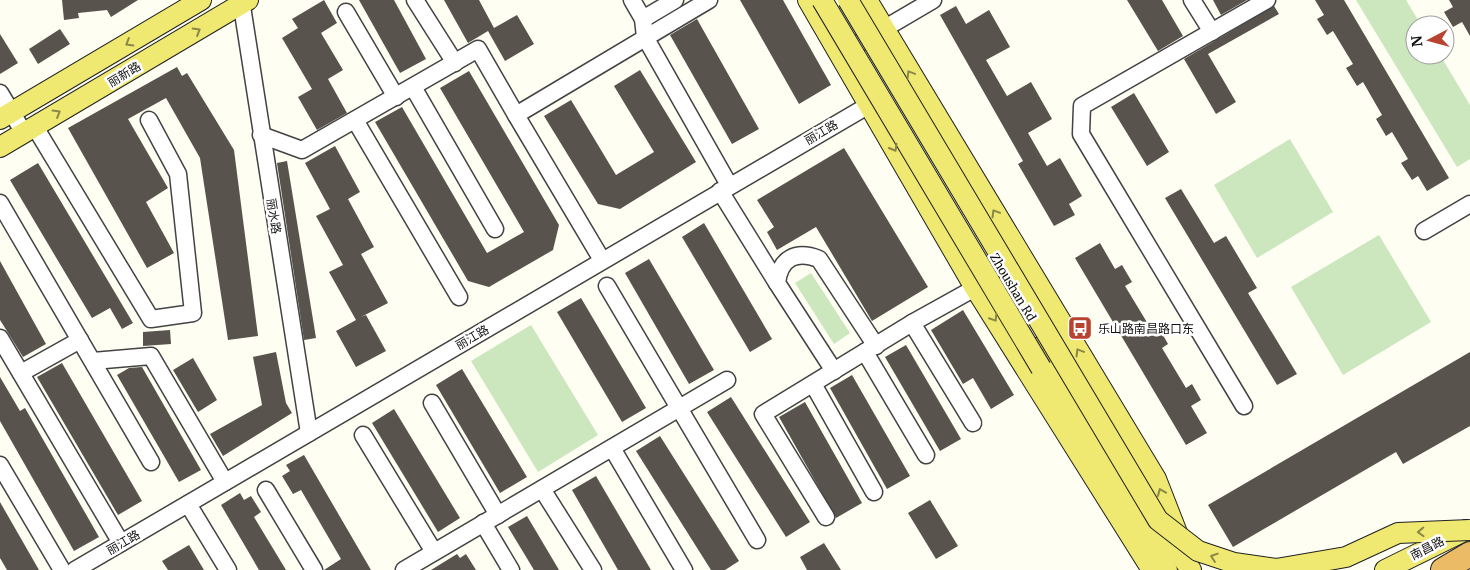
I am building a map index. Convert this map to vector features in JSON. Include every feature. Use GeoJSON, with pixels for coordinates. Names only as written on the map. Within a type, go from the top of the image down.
{"type":"FeatureCollection","features":[{"type":"Feature","properties":{"kind":"highway"},"geometry":{"type":"LineString","coordinates":[[1443,570],[1470,554]]}},
{"type":"Feature","properties":{"kind":"main road","name":"丽新路"},"geometry":{"type":"LineString","coordinates":[[6,116],[201,0]]}},
{"type":"Feature","properties":{"kind":"main road","name":"Zhoushan Rd"},"geometry":{"type":"LineString","coordinates":[[808,0],[854,46],[1135,490],[1191,570]]}},
{"type":"Feature","properties":{"kind":"main road"},"geometry":{"type":"LineString","coordinates":[[822,0],[1165,570]]}},
{"type":"Feature","properties":{"kind":"main road","name":"Zhoushan Rd"},"geometry":{"type":"LineString","coordinates":[[829,0],[854,46],[1165,570]]}},
{"type":"Feature","properties":{"kind":"main road","name":"Zhoushan Rd"},"geometry":{"type":"LineString","coordinates":[[842,0],[869,105],[975,288],[1152,570]]}},
{"type":"Feature","properties":{"kind":"main road"},"geometry":{"type":"LineString","coordinates":[[848,0],[1158,520],[1198,551],[1234,563],[1276,569],[1346,557]]}},
{"type":"Feature","properties":{"kind":"main road","name":"Zhoushan Rd"},"geometry":{"type":"LineString","coordinates":[[867,0],[1156,479],[1191,570]]}},
{"type":"Feature","properties":{"kind":"main road","name":"丽新路"},"geometry":{"type":"LineString","coordinates":[[0,147],[244,1]]}},
{"type":"Feature","properties":{"kind":"main road"},"geometry":{"type":"LineString","coordinates":[[1330,570],[1346,557],[1398,533],[1470,529]]}},
{"type":"Feature","properties":{"kind":"main road","name":"南昌路"},"geometry":{"type":"LineString","coordinates":[[1385,570],[1449,537],[1470,529]]}},
{"type":"Feature","properties":{"kind":"main road"},"geometry":{"type":"LineString","coordinates":[[1449,537],[1470,539]]}},
{"type":"Feature","properties":{"kind":"street"},"geometry":{"type":"LineString","coordinates":[[416,0],[455,63]]}},
{"type":"Feature","properties":{"kind":"street"},"geometry":{"type":"LineString","coordinates":[[632,0],[643,19],[645,37],[724,188],[777,284],[834,371]]}},
{"type":"Feature","properties":{"kind":"street"},"geometry":{"type":"LineString","coordinates":[[643,19],[675,0]]}},
{"type":"Feature","properties":{"kind":"street"},"geometry":{"type":"LineString","coordinates":[[516,115],[709,0]]}},
{"type":"Feature","properties":{"kind":"street"},"geometry":{"type":"LineString","coordinates":[[854,46],[933,0]]}},
{"type":"Feature","properties":{"kind":"street"},"geometry":{"type":"LineString","coordinates":[[1192,0],[1212,32]]}},
{"type":"Feature","properties":{"kind":"street"},"geometry":{"type":"LineString","coordinates":[[1244,406],[1080,134],[1082,106],[1267,0]]}},
{"type":"Feature","properties":{"kind":"street","name":"丽水路"},"geometry":{"type":"LineString","coordinates":[[244,1],[261,135],[309,433]]}},
{"type":"Feature","properties":{"kind":"street"},"geometry":{"type":"LineString","coordinates":[[346,12],[396,97]]}},
{"type":"Feature","properties":{"kind":"street"},"geometry":{"type":"LineString","coordinates":[[261,135],[302,150],[478,49],[602,260]]}},
{"type":"Feature","properties":{"kind":"street"},"geometry":{"type":"LineString","coordinates":[[413,87],[496,229]]}},
{"type":"Feature","properties":{"kind":"street"},"geometry":{"type":"LineString","coordinates":[[0,93],[6,116],[29,130],[151,319],[193,314],[178,174],[149,120]]}},
{"type":"Feature","properties":{"kind":"street","name":"丽江路"},"geometry":{"type":"LineString","coordinates":[[75,570],[724,188],[869,105]]}},
{"type":"Feature","properties":{"kind":"street"},"geometry":{"type":"LineString","coordinates":[[355,120],[459,297]]}},
{"type":"Feature","properties":{"kind":"street"},"geometry":{"type":"LineString","coordinates":[[0,203],[151,462]]}},
{"type":"Feature","properties":{"kind":"street"},"geometry":{"type":"LineString","coordinates":[[1424,231],[1470,204]]}},
{"type":"Feature","properties":{"kind":"street"},"geometry":{"type":"LineString","coordinates":[[777,284],[778,273],[785,262],[796,255],[808,254],[819,259],[871,349],[926,455]]}},
{"type":"Feature","properties":{"kind":"street"},"geometry":{"type":"LineString","coordinates":[[607,286],[758,540]]}},
{"type":"Feature","properties":{"kind":"street"},"geometry":{"type":"LineString","coordinates":[[826,517],[763,414],[912,323],[975,288]]}},
{"type":"Feature","properties":{"kind":"street"},"geometry":{"type":"LineString","coordinates":[[912,323],[973,423]]}},
{"type":"Feature","properties":{"kind":"street"},"geometry":{"type":"LineString","coordinates":[[0,338],[121,543]]}},
{"type":"Feature","properties":{"kind":"street"},"geometry":{"type":"LineString","coordinates":[[21,373],[80,340]]}},
{"type":"Feature","properties":{"kind":"street"},"geometry":{"type":"LineString","coordinates":[[93,362],[151,356],[225,482]]}},
{"type":"Feature","properties":{"kind":"street"},"geometry":{"type":"LineString","coordinates":[[404,570],[727,380]]}},
{"type":"Feature","properties":{"kind":"street"},"geometry":{"type":"LineString","coordinates":[[813,384],[874,492]]}},
{"type":"Feature","properties":{"kind":"street"},"geometry":{"type":"LineString","coordinates":[[432,403],[498,515]]}},
{"type":"Feature","properties":{"kind":"street"},"geometry":{"type":"LineString","coordinates":[[363,435],[434,552]]}},
{"type":"Feature","properties":{"kind":"street"},"geometry":{"type":"LineString","coordinates":[[612,448],[684,570]]}},
{"type":"Feature","properties":{"kind":"street"},"geometry":{"type":"LineString","coordinates":[[0,466],[62,570]]}},
{"type":"Feature","properties":{"kind":"street"},"geometry":{"type":"LineString","coordinates":[[542,489],[593,570]]}},
{"type":"Feature","properties":{"kind":"street"},"geometry":{"type":"LineString","coordinates":[[266,490],[314,570]]}},
{"type":"Feature","properties":{"kind":"street"},"geometry":{"type":"LineString","coordinates":[[188,504],[228,570]]}},
{"type":"Feature","properties":{"kind":"street"},"geometry":{"type":"LineString","coordinates":[[483,523],[511,570]]}},
{"type":"Feature","properties":{"kind":"green space"},"geometry":{"type":"Polygon","coordinates":[[[1356,0],[1406,0],[1415,15],[1405,15],[1405,65],[1446,65],[1470,105],[1470,159],[1457,167],[1356,0]]]}},
{"type":"Feature","properties":{"kind":"green space"},"geometry":{"type":"Polygon","coordinates":[[[1290,139],[1333,212],[1257,258],[1214,185],[1290,139]]]}},
{"type":"Feature","properties":{"kind":"green space"},"geometry":{"type":"Polygon","coordinates":[[[1379,235],[1431,322],[1343,375],[1291,287],[1379,235]]]}},
{"type":"Feature","properties":{"kind":"green space"},"geometry":{"type":"Polygon","coordinates":[[[811,273],[850,333],[834,344],[795,283],[811,273]]]}},
{"type":"Feature","properties":{"kind":"green space"},"geometry":{"type":"Polygon","coordinates":[[[531,325],[598,435],[538,472],[471,361],[531,325]]]}},
{"type":"Feature","properties":{"kind":"building"},"geometry":{"type":"Polygon","coordinates":[[[62,0],[138,0],[111,17],[107,10],[78,13],[79,18],[64,20],[62,0]]]}},
{"type":"Feature","properties":{"kind":"building"},"geometry":{"type":"Polygon","coordinates":[[[324,0],[337,23],[321,33],[343,70],[328,79],[347,113],[317,130],[298,97],[312,89],[282,38],[298,28],[292,19],[324,0]]]}},
{"type":"Feature","properties":{"kind":"building"},"geometry":{"type":"Polygon","coordinates":[[[359,0],[394,0],[426,59],[400,73],[359,0]]]}},
{"type":"Feature","properties":{"kind":"building"},"geometry":{"type":"Polygon","coordinates":[[[444,0],[479,0],[494,28],[517,15],[534,44],[505,61],[488,31],[468,43],[444,0]]]}},
{"type":"Feature","properties":{"kind":"building"},"geometry":{"type":"Polygon","coordinates":[[[740,0],[783,0],[831,85],[799,104],[740,0]]]}},
{"type":"Feature","properties":{"kind":"building"},"geometry":{"type":"Polygon","coordinates":[[[1127,0],[1162,0],[1183,36],[1158,51],[1127,0]]]}},
{"type":"Feature","properties":{"kind":"building"},"geometry":{"type":"Polygon","coordinates":[[[1213,0],[1247,0],[1221,15],[1213,0]]]}},
{"type":"Feature","properties":{"kind":"building"},"geometry":{"type":"Polygon","coordinates":[[[1315,0],[1344,0],[1449,178],[1427,191],[1418,176],[1412,180],[1401,163],[1408,159],[1392,132],[1386,136],[1376,119],[1382,115],[1363,82],[1357,86],[1346,68],[1353,64],[1333,31],[1327,35],[1317,19],[1324,15],[1315,0]]]}},
{"type":"Feature","properties":{"kind":"building"},"geometry":{"type":"Polygon","coordinates":[[[1449,0],[1470,0],[1470,36],[1462,22],[1455,26],[1455,15],[1446,15],[1444,12],[1453,7],[1449,0]]]}},
{"type":"Feature","properties":{"kind":"building"},"geometry":{"type":"Polygon","coordinates":[[[956,6],[966,24],[989,10],[1010,47],[986,60],[1007,96],[1031,82],[1052,119],[1028,133],[1047,166],[1060,158],[1082,196],[1069,204],[1075,215],[1054,226],[1018,164],[1023,161],[940,15],[956,6]]]}},
{"type":"Feature","properties":{"kind":"building"},"geometry":{"type":"Polygon","coordinates":[[[1274,6],[1279,14],[1208,54],[1236,102],[1216,114],[1184,59],[1274,6]]]}},
{"type":"Feature","properties":{"kind":"building"},"geometry":{"type":"Polygon","coordinates":[[[697,19],[759,129],[732,144],[670,35],[697,19]]]}},
{"type":"Feature","properties":{"kind":"building"},"geometry":{"type":"Polygon","coordinates":[[[60,29],[70,44],[38,64],[29,49],[60,29]]]}},
{"type":"Feature","properties":{"kind":"building"},"geometry":{"type":"Polygon","coordinates":[[[0,34],[18,63],[0,74],[0,34]]]}},
{"type":"Feature","properties":{"kind":"building"},"geometry":{"type":"Polygon","coordinates":[[[177,67],[182,76],[187,73],[234,150],[258,336],[228,340],[200,158],[166,98],[128,119],[168,188],[146,202],[174,253],[147,268],[68,128],[177,67]]]}},
{"type":"Feature","properties":{"kind":"building"},"geometry":{"type":"Polygon","coordinates":[[[640,70],[696,162],[620,209],[598,204],[544,116],[571,100],[616,175],[654,152],[614,86],[640,70]]]}},
{"type":"Feature","properties":{"kind":"building"},"geometry":{"type":"Polygon","coordinates":[[[469,71],[559,225],[553,250],[489,287],[468,281],[375,122],[402,107],[487,253],[524,232],[440,88],[469,71]]]}},
{"type":"Feature","properties":{"kind":"building"},"geometry":{"type":"Polygon","coordinates":[[[1134,93],[1169,152],[1147,166],[1111,107],[1134,93]]]}},
{"type":"Feature","properties":{"kind":"building"},"geometry":{"type":"Polygon","coordinates":[[[335,146],[360,192],[348,199],[374,247],[361,254],[388,303],[361,317],[366,315],[386,351],[356,367],[336,331],[356,320],[329,272],[343,265],[316,216],[330,209],[305,163],[335,146]]]}},
{"type":"Feature","properties":{"kind":"building"},"geometry":{"type":"Polygon","coordinates":[[[844,148],[928,287],[872,321],[816,227],[777,250],[767,232],[774,227],[757,200],[844,148]]]}},
{"type":"Feature","properties":{"kind":"building"},"geometry":{"type":"Polygon","coordinates":[[[287,161],[316,338],[304,340],[277,163],[287,161]]]}},
{"type":"Feature","properties":{"kind":"building"},"geometry":{"type":"Polygon","coordinates":[[[38,163],[133,323],[122,329],[110,308],[92,318],[10,180],[38,163]]]}},
{"type":"Feature","properties":{"kind":"building"},"geometry":{"type":"Polygon","coordinates":[[[1181,189],[1214,243],[1226,236],[1257,288],[1248,293],[1297,374],[1277,385],[1165,198],[1181,189]]]}},
{"type":"Feature","properties":{"kind":"building"},"geometry":{"type":"Polygon","coordinates":[[[704,223],[772,339],[750,352],[682,237],[704,223]]]}},
{"type":"Feature","properties":{"kind":"building"},"geometry":{"type":"Polygon","coordinates":[[[1100,243],[1115,269],[1122,265],[1132,282],[1125,286],[1148,324],[1155,321],[1168,344],[1162,348],[1186,388],[1192,384],[1201,400],[1191,406],[1207,433],[1186,445],[1075,258],[1100,243]]]}},
{"type":"Feature","properties":{"kind":"building"},"geometry":{"type":"Polygon","coordinates":[[[649,259],[714,370],[689,384],[625,273],[649,259]]]}},
{"type":"Feature","properties":{"kind":"building"},"geometry":{"type":"Polygon","coordinates":[[[0,261],[46,344],[23,357],[0,320],[0,261]]]}},
{"type":"Feature","properties":{"kind":"building"},"geometry":{"type":"Polygon","coordinates":[[[581,298],[646,408],[622,422],[557,312],[581,298]]]}},
{"type":"Feature","properties":{"kind":"building"},"geometry":{"type":"Polygon","coordinates":[[[963,310],[1014,395],[991,409],[973,378],[963,384],[931,330],[963,310]]]}},
{"type":"Feature","properties":{"kind":"building"},"geometry":{"type":"Polygon","coordinates":[[[170,330],[171,344],[143,346],[143,332],[170,330]]]}},
{"type":"Feature","properties":{"kind":"building"},"geometry":{"type":"Polygon","coordinates":[[[906,345],[961,439],[940,451],[885,357],[906,345]]]}},
{"type":"Feature","properties":{"kind":"building"},"geometry":{"type":"Polygon","coordinates":[[[276,352],[286,403],[292,413],[223,456],[210,434],[262,405],[253,357],[276,352]]]}},
{"type":"Feature","properties":{"kind":"building"},"geometry":{"type":"Polygon","coordinates":[[[1470,352],[1470,426],[1403,464],[1396,452],[1233,547],[1208,505],[1470,352]]]}},
{"type":"Feature","properties":{"kind":"building"},"geometry":{"type":"Polygon","coordinates":[[[193,358],[217,400],[198,412],[173,370],[193,358]]]}},
{"type":"Feature","properties":{"kind":"building"},"geometry":{"type":"Polygon","coordinates":[[[62,363],[142,501],[118,515],[37,377],[62,363]]]}},
{"type":"Feature","properties":{"kind":"building"},"geometry":{"type":"Polygon","coordinates":[[[142,367],[201,470],[179,482],[117,375],[129,368],[142,367]]]}},
{"type":"Feature","properties":{"kind":"building"},"geometry":{"type":"Polygon","coordinates":[[[462,369],[527,477],[500,493],[436,385],[462,369]]]}},
{"type":"Feature","properties":{"kind":"building"},"geometry":{"type":"Polygon","coordinates":[[[852,375],[910,476],[887,489],[830,388],[852,375]]]}},
{"type":"Feature","properties":{"kind":"building"},"geometry":{"type":"Polygon","coordinates":[[[0,377],[20,411],[25,408],[99,537],[74,551],[0,421],[0,377]]]}},
{"type":"Feature","properties":{"kind":"building"},"geometry":{"type":"Polygon","coordinates":[[[731,397],[810,522],[786,537],[707,412],[731,397]]]}},
{"type":"Feature","properties":{"kind":"building"},"geometry":{"type":"Polygon","coordinates":[[[805,402],[862,503],[836,518],[779,417],[805,402]]]}},
{"type":"Feature","properties":{"kind":"building"},"geometry":{"type":"Polygon","coordinates":[[[394,409],[460,518],[438,532],[372,423],[394,409]]]}},
{"type":"Feature","properties":{"kind":"building"},"geometry":{"type":"Polygon","coordinates":[[[660,436],[739,561],[725,570],[711,570],[636,451],[660,436]]]}},
{"type":"Feature","properties":{"kind":"building"},"geometry":{"type":"Polygon","coordinates":[[[304,455],[371,570],[324,570],[341,559],[301,490],[293,494],[282,476],[290,471],[286,465],[304,455]]]}},
{"type":"Feature","properties":{"kind":"building"},"geometry":{"type":"Polygon","coordinates":[[[596,476],[651,570],[618,570],[572,490],[596,476]]]}},
{"type":"Feature","properties":{"kind":"building"},"geometry":{"type":"Polygon","coordinates":[[[240,493],[244,500],[251,496],[261,512],[254,517],[286,570],[259,570],[221,505],[240,493]]]}},
{"type":"Feature","properties":{"kind":"building"},"geometry":{"type":"Polygon","coordinates":[[[930,500],[958,546],[936,559],[908,513],[930,500]]]}},
{"type":"Feature","properties":{"kind":"building"},"geometry":{"type":"Polygon","coordinates":[[[0,502],[39,570],[7,570],[0,558],[0,502]]]}},
{"type":"Feature","properties":{"kind":"building"},"geometry":{"type":"Polygon","coordinates":[[[527,516],[559,570],[534,570],[508,527],[527,516]]]}},
{"type":"Feature","properties":{"kind":"building"},"geometry":{"type":"Polygon","coordinates":[[[824,543],[841,570],[807,570],[800,557],[824,543]]]}},
{"type":"Feature","properties":{"kind":"building"},"geometry":{"type":"Polygon","coordinates":[[[189,545],[204,570],[168,570],[162,561],[189,545]]]}},
{"type":"Feature","properties":{"kind":"building"},"geometry":{"type":"Polygon","coordinates":[[[457,554],[460,558],[466,554],[476,570],[431,570],[457,554]]]}},
{"type":"Feature","properties":{"kind":"place","name":"乐山路南昌路口东"},"geometry":{"type":"Point","coordinates":[1080,328]}}]}
